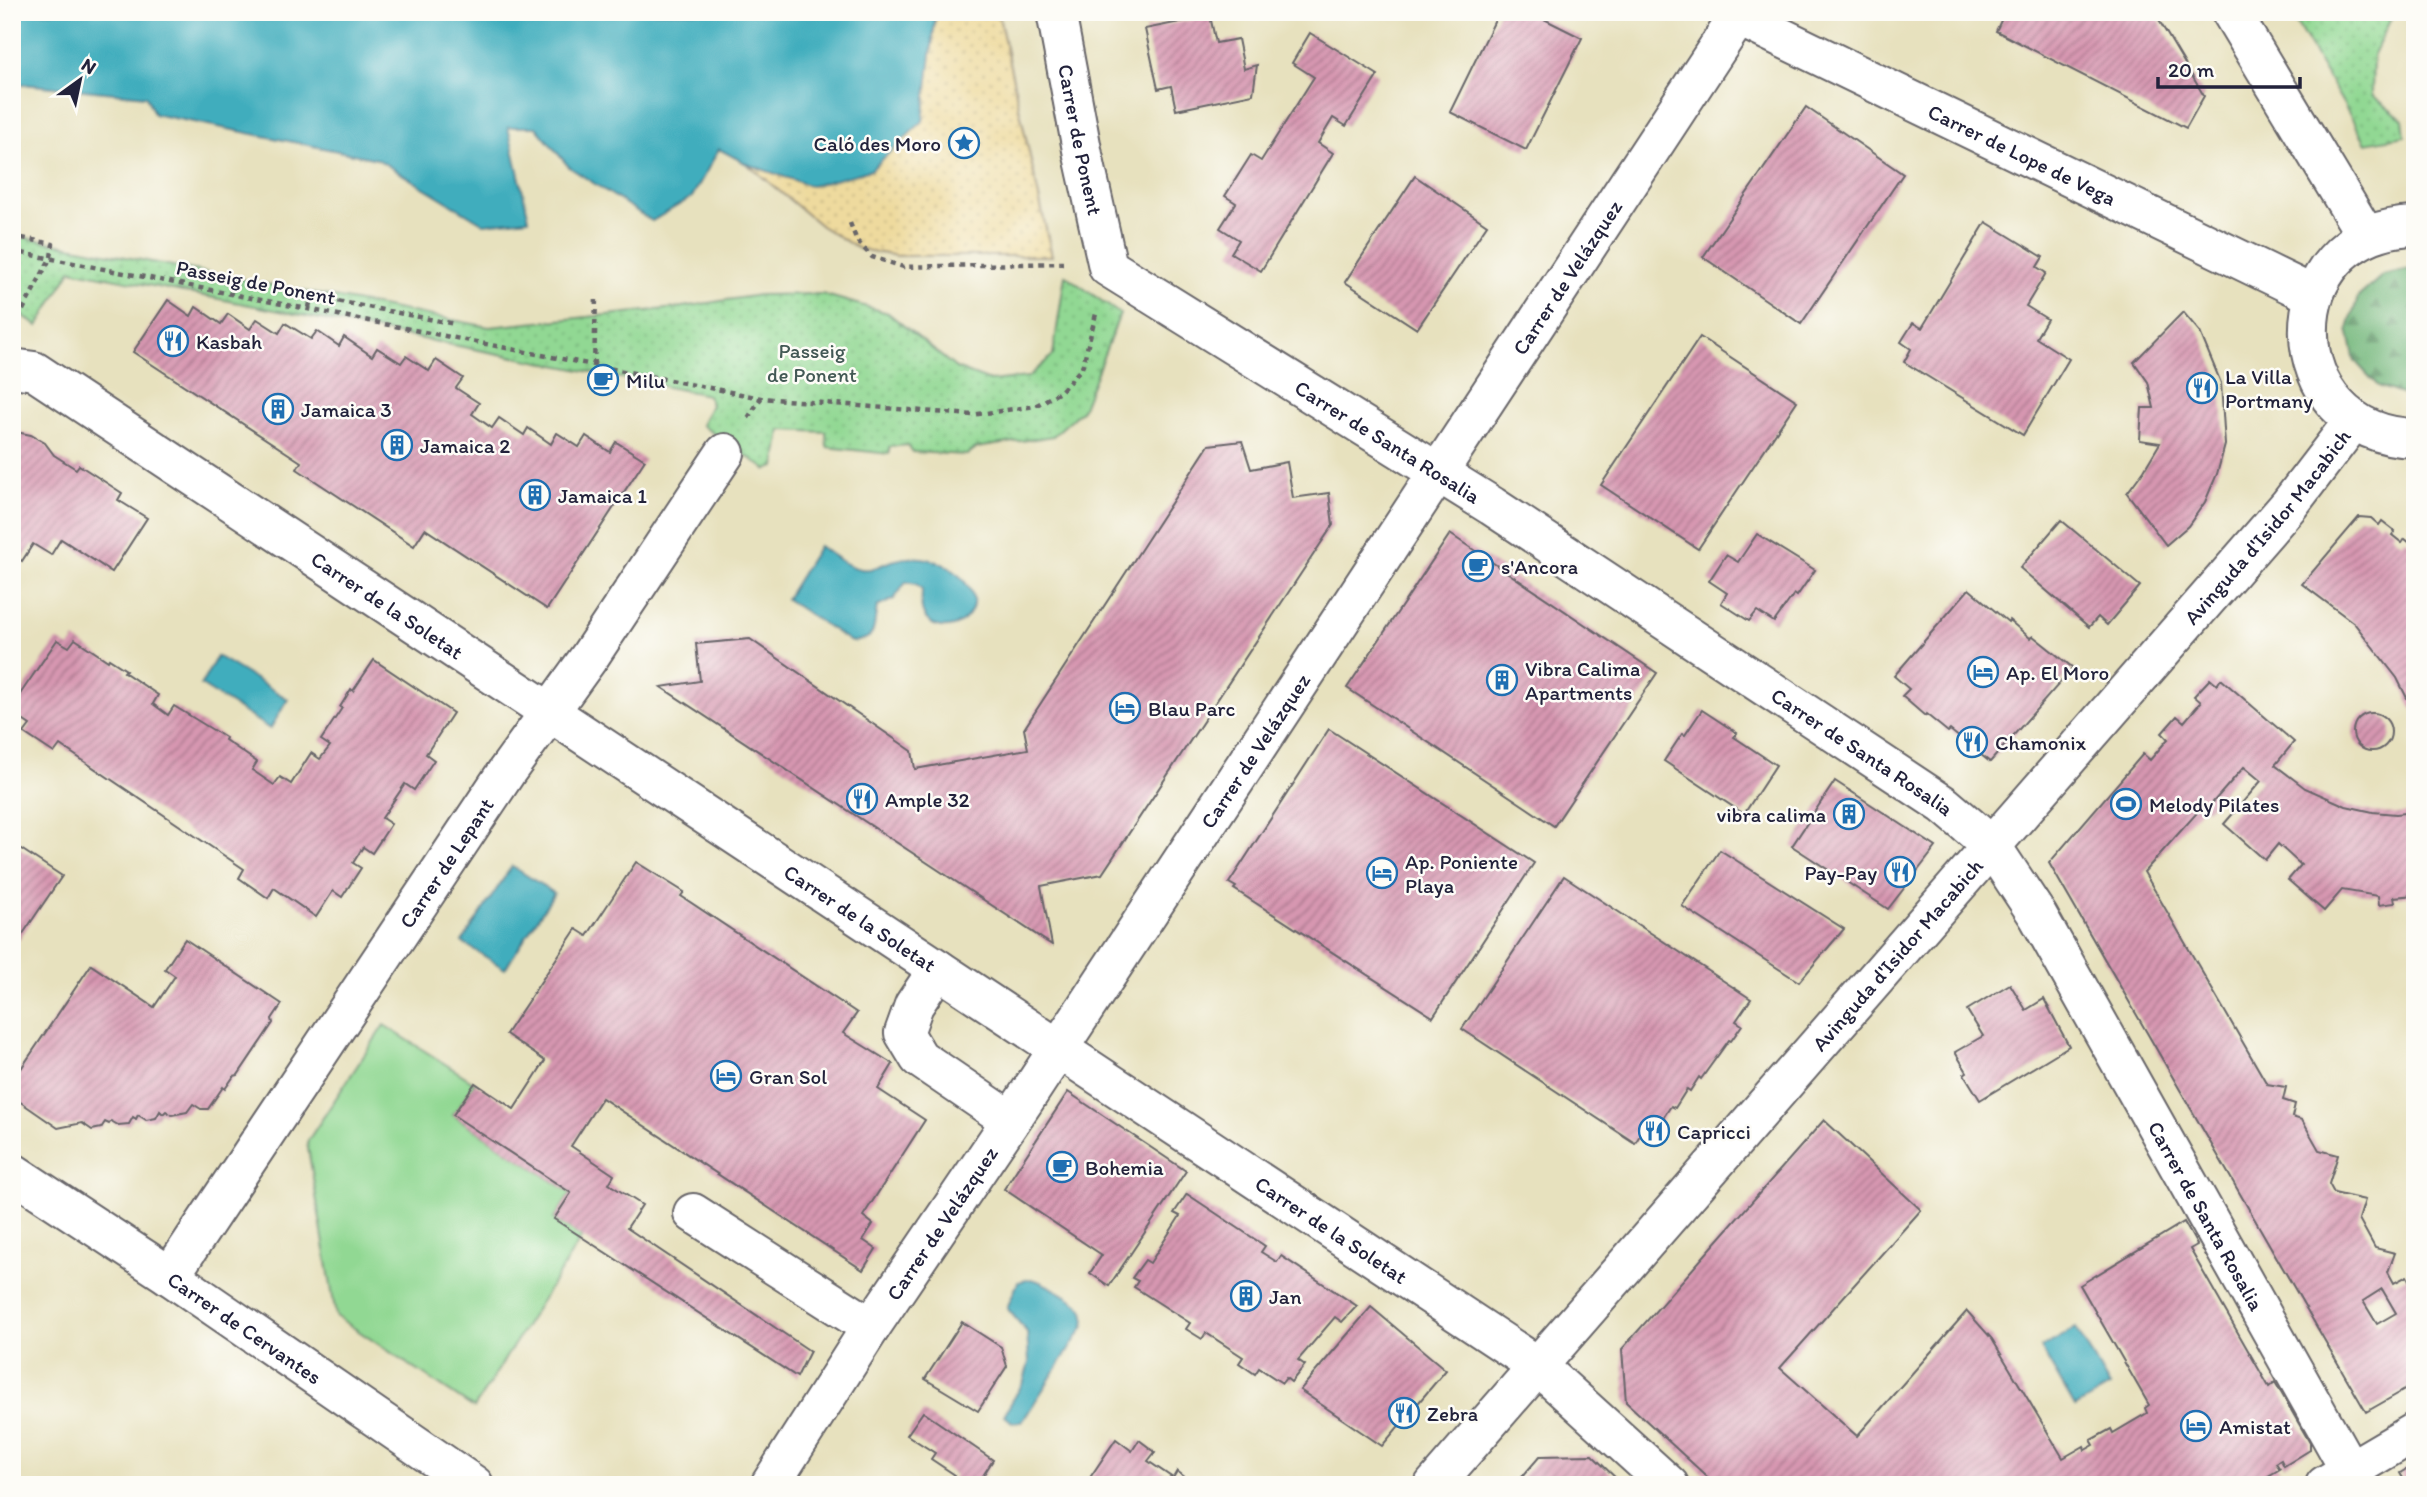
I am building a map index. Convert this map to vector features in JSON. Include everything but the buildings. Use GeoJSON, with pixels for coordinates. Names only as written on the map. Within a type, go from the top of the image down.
{"type":"FeatureCollection","features":[{"type":"Feature","properties":{"kind":"street","name":"Carrer de Ponent"},"geometry":{"type":"LineString","coordinates":[[1056,12],[1083,155],[1108,267]]}},
{"type":"Feature","properties":{"kind":"street"},"geometry":{"type":"LineString","coordinates":[[2231,12],[2366,236]]}},
{"type":"Feature","properties":{"kind":"street","name":"Carrer de Lope de Vega"},"geometry":{"type":"LineString","coordinates":[[1734,14],[2313,295]]}},
{"type":"Feature","properties":{"kind":"street","name":"Carrer de Velázquez"},"geometry":{"type":"LineString","coordinates":[[770,1485],[871,1327],[1704,72],[1734,14]]}},
{"type":"Feature","properties":{"kind":"street"},"geometry":{"type":"LineString","coordinates":[[2415,226],[2395,227],[2366,236],[2344,251],[2326,271],[2313,295],[2307,330],[2312,364],[2329,396],[2354,420],[2381,433],[2415,438]]}},
{"type":"Feature","properties":{"kind":"street","name":"Carrer de Santa Rosalia"},"geometry":{"type":"LineString","coordinates":[[1108,267],[1516,521],[1944,805],[1991,845],[2038,916],[2344,1480]]}},
{"type":"Feature","properties":{"kind":"street","name":"Carrer de la Soletat"},"geometry":{"type":"LineString","coordinates":[[23,370],[549,713],[1538,1366],[1669,1485]]}},
{"type":"Feature","properties":{"kind":"street","name":"Avinguda d'Isidor Macabich"},"geometry":{"type":"LineString","coordinates":[[1434,1485],[2289,505],[2354,420]]}},
{"type":"Feature","properties":{"kind":"street","name":"Carrer de Lepant"},"geometry":{"type":"LineString","coordinates":[[170,1276],[507,771],[590,656],[725,453]]}},
{"type":"Feature","properties":{"kind":"street"},"geometry":{"type":"LineString","coordinates":[[938,969],[914,1005],[904,1033],[919,1058],[1010,1120]]}},
{"type":"Feature","properties":{"kind":"street","name":"Carrer de Cervantes"},"geometry":{"type":"LineString","coordinates":[[12,1172],[170,1276],[474,1485]]}},
{"type":"Feature","properties":{"kind":"street"},"geometry":{"type":"LineString","coordinates":[[694,1213],[871,1327]]}},
{"type":"Feature","properties":{"kind":"street"},"geometry":{"type":"LineString","coordinates":[[2344,1480],[2415,1432]]}},
{"type":"Feature","properties":{"kind":"path"},"geometry":{"type":"LineString","coordinates":[[850,223],[857,241],[872,257],[904,267],[1063,262]]}},
{"type":"Feature","properties":{"kind":"path"},"geometry":{"type":"LineString","coordinates":[[12,236],[53,244],[51,257],[12,330]]}},
{"type":"Feature","properties":{"kind":"path","name":"Passeig de Ponent"},"geometry":{"type":"LineString","coordinates":[[12,251],[761,398],[972,415],[1035,406],[1060,392],[1082,368],[1108,267]]}},
{"type":"Feature","properties":{"kind":"path"},"geometry":{"type":"LineString","coordinates":[[309,308],[311,296],[455,324]]}},
{"type":"Feature","properties":{"kind":"path"},"geometry":{"type":"LineString","coordinates":[[594,365],[596,298]]}},
{"type":"Feature","properties":{"kind":"green space"},"geometry":{"type":"Polygon","coordinates":[[[2290,12],[2394,12],[2373,56],[2372,95],[2403,119],[2405,136],[2366,143],[2290,12]]]}},
{"type":"Feature","properties":{"kind":"green space","name":"Passeig de Ponent"},"geometry":{"type":"Polygon","coordinates":[[[12,235],[489,327],[676,308],[759,295],[822,294],[888,313],[956,368],[990,381],[1028,377],[1053,355],[1065,275],[1120,314],[1082,410],[1053,436],[976,448],[967,455],[913,452],[908,445],[889,447],[889,454],[827,447],[826,432],[781,430],[775,467],[767,470],[701,425],[711,405],[708,395],[71,270],[38,326],[12,308],[12,235]]]}},
{"type":"Feature","properties":{"kind":"green space"},"geometry":{"type":"Polygon","coordinates":[[[2415,268],[2415,396],[2410,397],[2378,386],[2355,361],[2348,329],[2358,297],[2383,275],[2415,268]]]}},
{"type":"Feature","properties":{"kind":"green space"},"geometry":{"type":"Polygon","coordinates":[[[384,1025],[475,1083],[453,1115],[571,1193],[554,1219],[582,1237],[474,1408],[336,1316],[307,1142],[384,1025]]]}},
{"type":"Feature","properties":{"kind":"sand","name":"Caló des Moro"},"geometry":{"type":"Polygon","coordinates":[[[936,12],[998,12],[1052,256],[897,256],[859,249],[821,226],[747,164],[811,186],[923,121],[936,12]]]}},
{"type":"Feature","properties":{"kind":"water"},"geometry":{"type":"Polygon","coordinates":[[[12,12],[936,12],[923,121],[871,170],[811,186],[747,164],[719,149],[692,197],[652,221],[569,167],[536,127],[508,127],[529,219],[484,224],[377,159],[154,114],[146,96],[12,83],[12,12]]]}},
{"type":"Feature","properties":{"kind":"water"},"geometry":{"type":"Polygon","coordinates":[[[819,546],[845,563],[861,569],[911,558],[940,563],[957,573],[964,581],[973,595],[973,605],[969,614],[956,625],[940,627],[932,624],[922,610],[922,589],[916,584],[906,582],[894,599],[877,607],[871,635],[851,642],[786,599],[819,546]]]}},
{"type":"Feature","properties":{"kind":"water"},"geometry":{"type":"Polygon","coordinates":[[[217,656],[288,699],[270,729],[201,685],[217,656]]]}},
{"type":"Feature","properties":{"kind":"water"},"geometry":{"type":"Polygon","coordinates":[[[512,866],[554,893],[505,969],[462,942],[512,866]]]}},
{"type":"Feature","properties":{"kind":"water"},"geometry":{"type":"Polygon","coordinates":[[[1031,1279],[1058,1291],[1079,1305],[1084,1311],[1085,1322],[1022,1422],[1012,1422],[1004,1415],[1024,1381],[1029,1362],[1027,1332],[1007,1308],[1018,1282],[1031,1279]]]}},
{"type":"Feature","properties":{"kind":"water"},"geometry":{"type":"Polygon","coordinates":[[[2076,1328],[2110,1387],[2075,1407],[2041,1348],[2076,1328]]]}},
{"type":"Feature","properties":{"kind":"place","name":"Caló des Moro"},"geometry":{"type":"Point","coordinates":[964,143]}},
{"type":"Feature","properties":{"kind":"place","name":"Kasbah"},"geometry":{"type":"Point","coordinates":[173,341]}},
{"type":"Feature","properties":{"kind":"place","name":"Milu"},"geometry":{"type":"Point","coordinates":[603,380]}},
{"type":"Feature","properties":{"kind":"place","name":"La Villa Portmany"},"geometry":{"type":"Point","coordinates":[2202,388]}},
{"type":"Feature","properties":{"kind":"place","name":"Jamaica 3"},"geometry":{"type":"Point","coordinates":[278,409]}},
{"type":"Feature","properties":{"kind":"place","name":"Jamaica 2"},"geometry":{"type":"Point","coordinates":[397,445]}},
{"type":"Feature","properties":{"kind":"place","name":"Jamaica 1"},"geometry":{"type":"Point","coordinates":[535,495]}},
{"type":"Feature","properties":{"kind":"place","name":"s'Ancora"},"geometry":{"type":"Point","coordinates":[1478,566]}},
{"type":"Feature","properties":{"kind":"place","name":"Ap. El Moro"},"geometry":{"type":"Point","coordinates":[1983,672]}},
{"type":"Feature","properties":{"kind":"place","name":"Vibra Calima Apartments"},"geometry":{"type":"Point","coordinates":[1502,680]}},
{"type":"Feature","properties":{"kind":"place","name":"Blau Parc"},"geometry":{"type":"Point","coordinates":[1125,708]}},
{"type":"Feature","properties":{"kind":"place","name":"Chamonix"},"geometry":{"type":"Point","coordinates":[1972,742]}},
{"type":"Feature","properties":{"kind":"place","name":"Ample 32"},"geometry":{"type":"Point","coordinates":[862,799]}},
{"type":"Feature","properties":{"kind":"place","name":"Melody Pilates"},"geometry":{"type":"Point","coordinates":[2126,804]}},
{"type":"Feature","properties":{"kind":"place","name":"vibra calima"},"geometry":{"type":"Point","coordinates":[1849,814]}},
{"type":"Feature","properties":{"kind":"place","name":"Pay-Pay"},"geometry":{"type":"Point","coordinates":[1900,872]}},
{"type":"Feature","properties":{"kind":"place","name":"Ap. Poniente Playa"},"geometry":{"type":"Point","coordinates":[1382,873]}},
{"type":"Feature","properties":{"kind":"place","name":"Gran Sol"},"geometry":{"type":"Point","coordinates":[726,1076]}},
{"type":"Feature","properties":{"kind":"place","name":"Capricci"},"geometry":{"type":"Point","coordinates":[1654,1131]}},
{"type":"Feature","properties":{"kind":"place","name":"Bohemia"},"geometry":{"type":"Point","coordinates":[1062,1167]}},
{"type":"Feature","properties":{"kind":"place","name":"Jan"},"geometry":{"type":"Point","coordinates":[1246,1296]}},
{"type":"Feature","properties":{"kind":"place","name":"Zebra"},"geometry":{"type":"Point","coordinates":[1404,1413]}},
{"type":"Feature","properties":{"kind":"place","name":"Amistat"},"geometry":{"type":"Point","coordinates":[2196,1426]}}]}
